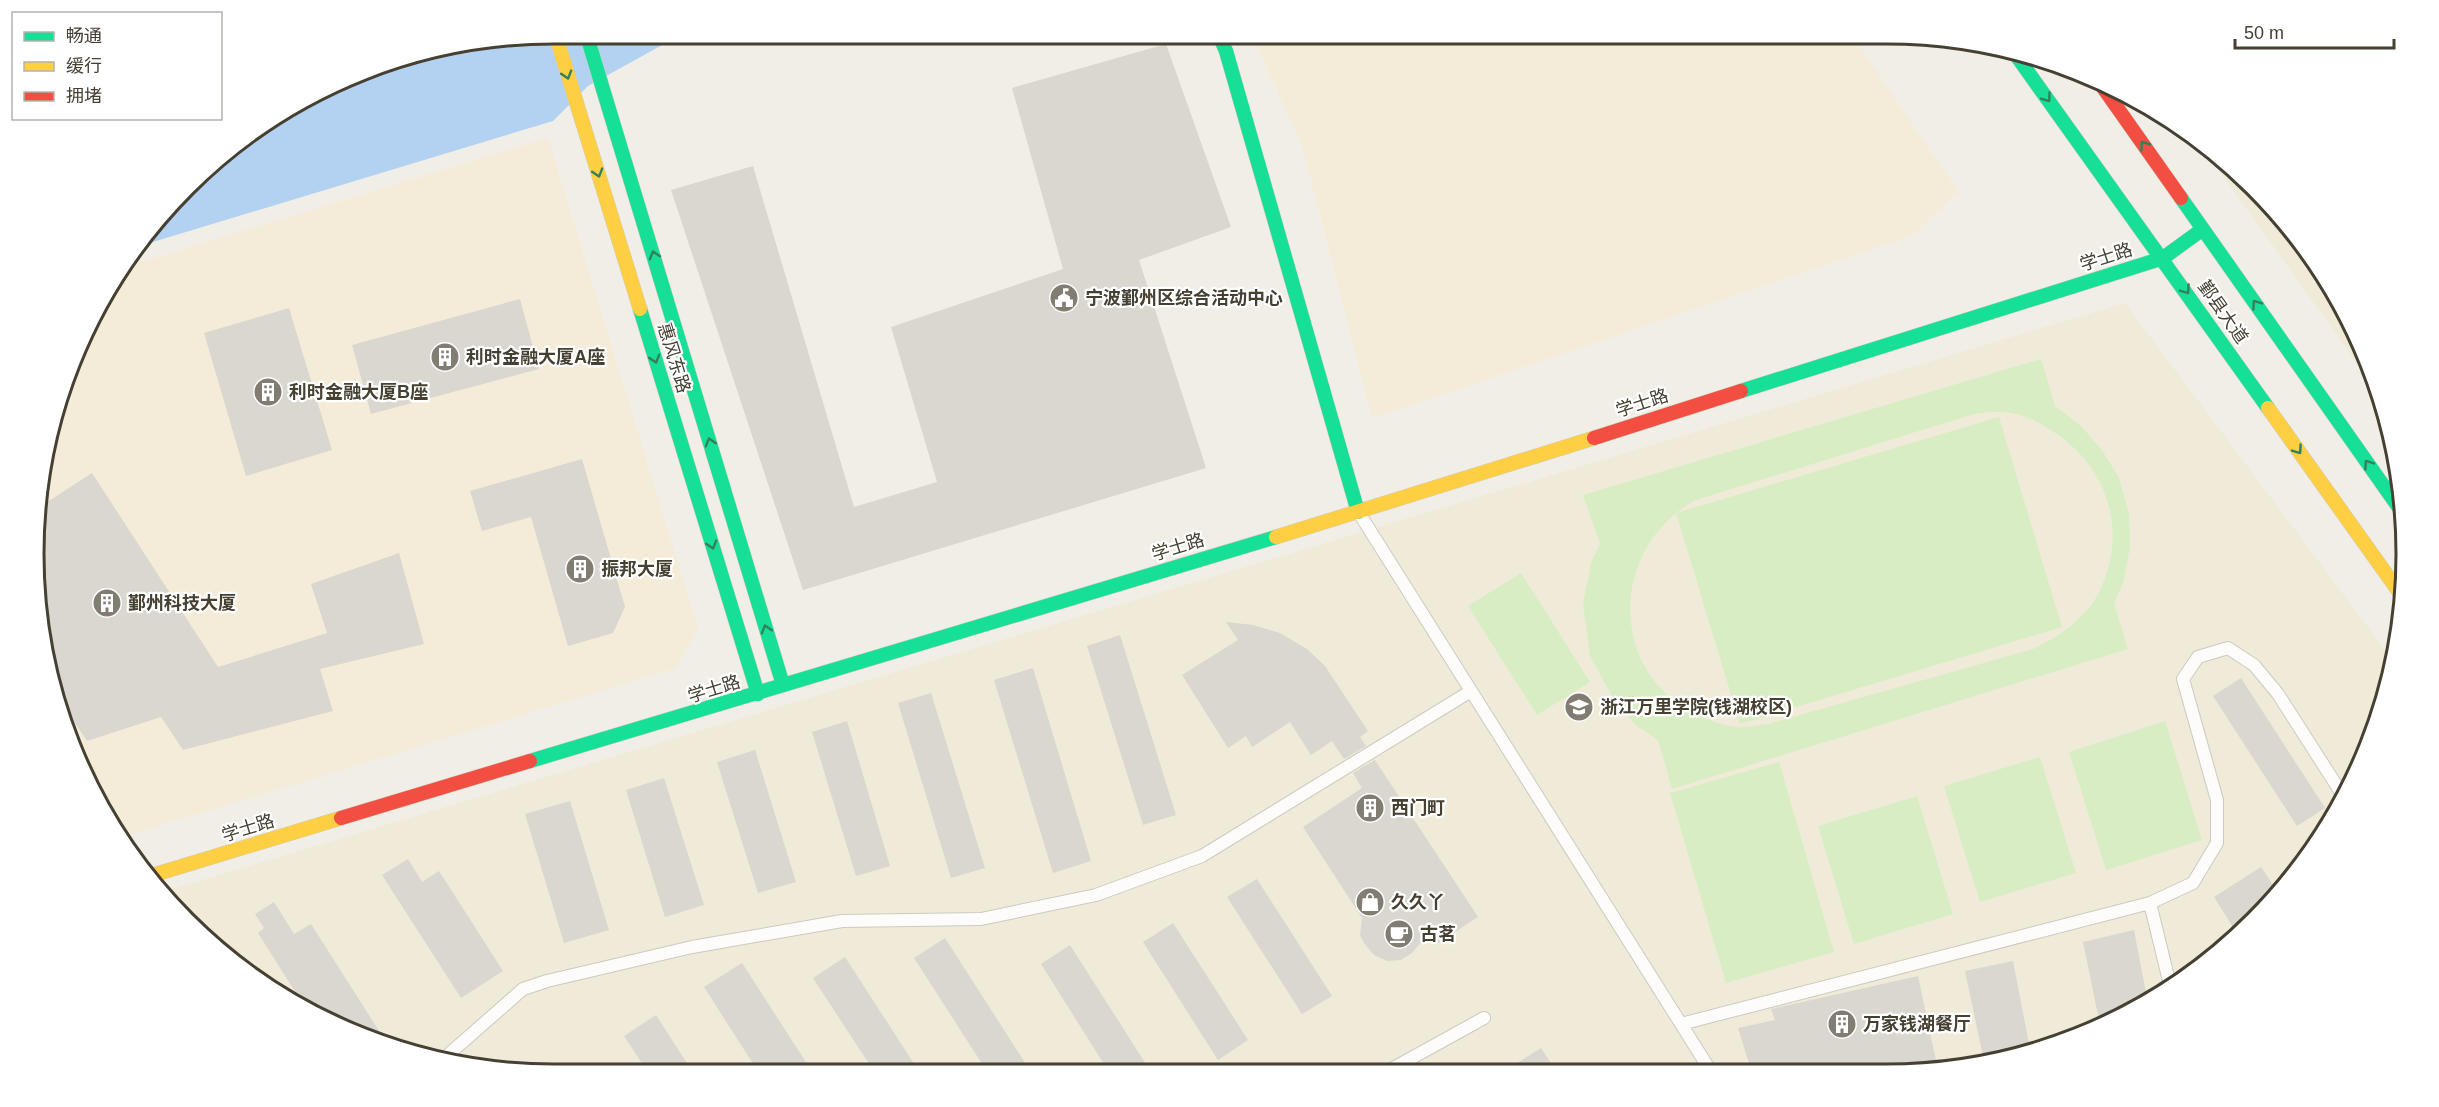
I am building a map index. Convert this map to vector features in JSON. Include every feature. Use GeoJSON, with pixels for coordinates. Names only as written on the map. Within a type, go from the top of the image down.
{"type":"FeatureCollection","features":[{"type":"Feature","properties":{"kind":"street","name":"惠风东路"},"geometry":{"type":"LineString","coordinates":[[558,44],[758,694]]}},
{"type":"Feature","properties":{"kind":"street","name":"惠风东路"},"geometry":{"type":"LineString","coordinates":[[589,44],[783,685]]}},
{"type":"Feature","properties":{"kind":"street"},"geometry":{"type":"LineString","coordinates":[[1223,44],[1358,512]]}},
{"type":"Feature","properties":{"kind":"street","name":"鄞县大道"},"geometry":{"type":"LineString","coordinates":[[2021,62],[2394,585]]}},
{"type":"Feature","properties":{"kind":"street","name":"鄞县大道"},"geometry":{"type":"LineString","coordinates":[[2108,95],[2392,498]]}},
{"type":"Feature","properties":{"kind":"street","name":"学士路"},"geometry":{"type":"LineString","coordinates":[[157,874],[1358,512],[2163,258],[2203,229]]}},
{"type":"Feature","properties":{"kind":"lane"},"geometry":{"type":"LineString","coordinates":[[1358,512],[1706,1064]]}},
{"type":"Feature","properties":{"kind":"lane"},"geometry":{"type":"LineString","coordinates":[[1681,1024],[2150,903],[2193,883],[2217,843],[2217,800],[2183,679],[2198,657],[2228,648],[2254,665],[2278,694],[2338,788]]}},
{"type":"Feature","properties":{"kind":"lane"},"geometry":{"type":"LineString","coordinates":[[450,1053],[523,989],[547,981],[692,947],[842,921],[981,919],[1096,895],[1202,856],[1471,691]]}},
{"type":"Feature","properties":{"kind":"lane"},"geometry":{"type":"LineString","coordinates":[[2150,903],[2168,978]]}},
{"type":"Feature","properties":{"kind":"lane"},"geometry":{"type":"LineString","coordinates":[[1401,1064],[1484,1018]]}},
{"type":"Feature","properties":{"kind":"shaded area"},"geometry":{"type":"Polygon","coordinates":[[[1256,44],[1858,44],[1958,191],[1912,236],[1372,418],[1302,145],[1256,44]]]}},
{"type":"Feature","properties":{"kind":"shaded area"},"geometry":{"type":"Polygon","coordinates":[[[548,138],[698,629],[676,668],[128,835],[82,749],[61,685],[48,620],[44,554],[48,487],[61,422],[82,358],[112,298],[133,265],[548,138]]]}},
{"type":"Feature","properties":{"kind":"shaded area"},"geometry":{"type":"Polygon","coordinates":[[[2214,164],[2269,217],[2310,270],[2343,328],[2360,368],[2214,164]]]}},
{"type":"Feature","properties":{"kind":"shaded area","name":"浙江万里学院(钱湖校区)"},"geometry":{"type":"Polygon","coordinates":[[[2125,303],[2386,652],[2357,749],[2327,808],[2310,837],[2269,890],[2222,937],[2169,978],[2081,1025],[2017,1046],[1952,1059],[1886,1064],[554,1064],[487,1059],[454,1054],[390,1036],[358,1025],[298,995],[270,978],[217,937],[170,890],[2125,303]]]}},
{"type":"Feature","properties":{"kind":"green space"},"geometry":{"type":"Polygon","coordinates":[[[2041,359],[2055,406],[2079,424],[2102,450],[2119,478],[2129,514],[2130,547],[2123,583],[2114,603],[2128,649],[1672,789],[1658,740],[1636,725],[1617,705],[1590,656],[1583,603],[1592,560],[1600,544],[1583,495],[2041,359]],[[2013,413],[1974,414],[1696,500],[1667,521],[1647,548],[1634,578],[1630,610],[1635,642],[1648,672],[1670,697],[1701,716],[1727,726],[1748,727],[1768,724],[2033,649],[2070,627],[2092,603],[2108,571],[2112,547],[2112,524],[2108,501],[2099,480],[2086,461],[2069,444],[2029,418],[2013,413]]]}},
{"type":"Feature","properties":{"kind":"green space"},"geometry":{"type":"Polygon","coordinates":[[[1999,417],[2062,627],[1740,724],[1676,513],[1999,417]]]}},
{"type":"Feature","properties":{"kind":"green space"},"geometry":{"type":"Polygon","coordinates":[[[1521,573],[1590,682],[1537,715],[1468,606],[1521,573]]]}},
{"type":"Feature","properties":{"kind":"green space"},"geometry":{"type":"Polygon","coordinates":[[[2165,721],[2202,840],[2106,870],[2069,752],[2165,721]]]}},
{"type":"Feature","properties":{"kind":"green space"},"geometry":{"type":"Polygon","coordinates":[[[2040,757],[2076,873],[1980,902],[1944,786],[2040,757]]]}},
{"type":"Feature","properties":{"kind":"green space"},"geometry":{"type":"Polygon","coordinates":[[[1779,762],[1834,952],[1726,983],[1670,793],[1779,762]]]}},
{"type":"Feature","properties":{"kind":"green space"},"geometry":{"type":"Polygon","coordinates":[[[1917,796],[1953,914],[1854,944],[1818,826],[1917,796]]]}},
{"type":"Feature","properties":{"kind":"water"},"geometry":{"type":"Polygon","coordinates":[[[554,44],[664,44],[588,86],[553,121],[149,243],[193,193],[243,149],[298,112],[358,82],[422,61],[487,48],[554,44]]]}},
{"type":"Feature","properties":{"kind":"building","name":"宁波鄞州区综合活动中心"},"geometry":{"type":"Polygon","coordinates":[[[1166,44],[1231,227],[1139,260],[1206,468],[803,590],[671,190],[753,166],[854,507],[937,482],[891,327],[1063,269],[1012,88],[1166,44]]]}},
{"type":"Feature","properties":{"kind":"building","name":"利时金融大厦A座"},"geometry":{"type":"Polygon","coordinates":[[[520,299],[539,369],[371,414],[352,345],[520,299]]]}},
{"type":"Feature","properties":{"kind":"building","name":"利时金融大厦B座"},"geometry":{"type":"Polygon","coordinates":[[[289,308],[332,450],[246,476],[204,333],[289,308]]]}},
{"type":"Feature","properties":{"kind":"building","name":"振邦大厦"},"geometry":{"type":"Polygon","coordinates":[[[582,459],[625,607],[613,633],[568,646],[531,517],[482,531],[470,491],[582,459]]]}},
{"type":"Feature","properties":{"kind":"building","name":"鄞州科技大厦"},"geometry":{"type":"Polygon","coordinates":[[[92,473],[218,667],[327,633],[311,584],[399,553],[424,644],[320,669],[333,711],[183,750],[161,717],[87,741],[71,717],[53,653],[45,587],[47,502],[92,473]]]}},
{"type":"Feature","properties":{"kind":"building"},"geometry":{"type":"Polygon","coordinates":[[[1226,622],[1253,625],[1280,633],[1307,649],[1325,666],[1368,731],[1360,737],[1366,746],[1344,759],[1332,741],[1311,755],[1290,722],[1252,747],[1246,736],[1228,748],[1182,675],[1238,640],[1226,622]]]}},
{"type":"Feature","properties":{"kind":"building"},"geometry":{"type":"Polygon","coordinates":[[[1120,635],[1176,815],[1143,825],[1087,646],[1120,635]]]}},
{"type":"Feature","properties":{"kind":"building"},"geometry":{"type":"Polygon","coordinates":[[[1033,668],[1091,861],[1053,873],[994,680],[1033,668]]]}},
{"type":"Feature","properties":{"kind":"building"},"geometry":{"type":"Polygon","coordinates":[[[2241,678],[2325,808],[2297,826],[2213,696],[2241,678]]]}},
{"type":"Feature","properties":{"kind":"building"},"geometry":{"type":"Polygon","coordinates":[[[931,693],[985,868],[951,878],[898,703],[931,693]]]}},
{"type":"Feature","properties":{"kind":"building"},"geometry":{"type":"Polygon","coordinates":[[[847,721],[890,866],[856,876],[812,732],[847,721]]]}},
{"type":"Feature","properties":{"kind":"building"},"geometry":{"type":"Polygon","coordinates":[[[755,750],[796,882],[758,893],[717,762],[755,750]]]}},
{"type":"Feature","properties":{"kind":"building","name":"西门町"},"geometry":{"type":"Polygon","coordinates":[[[1375,760],[1478,917],[1435,945],[1428,934],[1412,953],[1401,960],[1387,961],[1374,955],[1364,943],[1360,935],[1362,918],[1303,827],[1362,788],[1353,773],[1375,760]]]}},
{"type":"Feature","properties":{"kind":"building"},"geometry":{"type":"Polygon","coordinates":[[[664,778],[704,905],[665,917],[626,790],[664,778]]]}},
{"type":"Feature","properties":{"kind":"building"},"geometry":{"type":"Polygon","coordinates":[[[570,801],[609,930],[564,943],[525,814],[570,801]]]}},
{"type":"Feature","properties":{"kind":"building"},"geometry":{"type":"Polygon","coordinates":[[[408,859],[422,882],[439,871],[503,971],[461,998],[382,875],[408,859]]]}},
{"type":"Feature","properties":{"kind":"building"},"geometry":{"type":"Polygon","coordinates":[[[2261,867],[2273,885],[2233,927],[2214,897],[2261,867]]]}},
{"type":"Feature","properties":{"kind":"building"},"geometry":{"type":"Polygon","coordinates":[[[1257,879],[1332,996],[1302,1014],[1227,897],[1257,879]]]}},
{"type":"Feature","properties":{"kind":"building"},"geometry":{"type":"Polygon","coordinates":[[[274,902],[294,934],[311,924],[380,1033],[358,1025],[297,994],[258,933],[264,928],[255,914],[274,902]]]}},
{"type":"Feature","properties":{"kind":"building"},"geometry":{"type":"Polygon","coordinates":[[[1173,923],[1248,1040],[1218,1060],[1143,942],[1173,923]]]}},
{"type":"Feature","properties":{"kind":"building"},"geometry":{"type":"Polygon","coordinates":[[[2134,930],[2146,992],[2098,1017],[2083,942],[2134,930]]]}},
{"type":"Feature","properties":{"kind":"building"},"geometry":{"type":"Polygon","coordinates":[[[945,938],[1026,1064],[982,1064],[914,958],[945,938]]]}},
{"type":"Feature","properties":{"kind":"building"},"geometry":{"type":"Polygon","coordinates":[[[1070,945],[1146,1064],[1104,1064],[1041,964],[1070,945]]]}},
{"type":"Feature","properties":{"kind":"building"},"geometry":{"type":"Polygon","coordinates":[[[845,957],[914,1064],[869,1064],[813,978],[845,957]]]}},
{"type":"Feature","properties":{"kind":"building"},"geometry":{"type":"Polygon","coordinates":[[[2013,961],[2029,1042],[1983,1054],[1965,971],[2013,961]]]}},
{"type":"Feature","properties":{"kind":"building"},"geometry":{"type":"Polygon","coordinates":[[[742,963],[807,1064],[753,1064],[704,987],[742,963]]]}},
{"type":"Feature","properties":{"kind":"building","name":"万家钱湖餐厅"},"geometry":{"type":"Polygon","coordinates":[[[1918,976],[1936,1060],[1886,1064],[1749,1064],[1738,1028],[1775,1020],[1771,1009],[1918,976]]]}},
{"type":"Feature","properties":{"kind":"building"},"geometry":{"type":"Polygon","coordinates":[[[656,1015],[688,1064],[642,1064],[624,1036],[656,1015]]]}},
{"type":"Feature","properties":{"kind":"building"},"geometry":{"type":"Polygon","coordinates":[[[1541,1048],[1551,1064],[1516,1064],[1541,1048]]]}},
{"type":"Feature","properties":{"kind":"traffic: fast"},"geometry":{"type":"LineString","coordinates":[[589,44],[783,685]]}},
{"type":"Feature","properties":{"kind":"traffic: fast"},"geometry":{"type":"LineString","coordinates":[[1223,44],[1358,512]]}},
{"type":"Feature","properties":{"kind":"traffic: fast"},"geometry":{"type":"LineString","coordinates":[[2021,62],[2268,408]]}},
{"type":"Feature","properties":{"kind":"traffic: fast"},"geometry":{"type":"LineString","coordinates":[[2181,198],[2392,498]]}},
{"type":"Feature","properties":{"kind":"traffic: fast"},"geometry":{"type":"LineString","coordinates":[[1741,391],[2163,258],[2203,229]]}},
{"type":"Feature","properties":{"kind":"traffic: fast"},"geometry":{"type":"LineString","coordinates":[[640,309],[758,694]]}},
{"type":"Feature","properties":{"kind":"traffic: fast"},"geometry":{"type":"LineString","coordinates":[[530,761],[1276,537]]}},
{"type":"Feature","properties":{"kind":"traffic: slow"},"geometry":{"type":"LineString","coordinates":[[558,44],[640,309]]}},
{"type":"Feature","properties":{"kind":"traffic: slow"},"geometry":{"type":"LineString","coordinates":[[2268,408],[2394,585]]}},
{"type":"Feature","properties":{"kind":"traffic: slow"},"geometry":{"type":"LineString","coordinates":[[1276,537],[1594,438]]}},
{"type":"Feature","properties":{"kind":"traffic: slow"},"geometry":{"type":"LineString","coordinates":[[157,874],[341,818]]}},
{"type":"Feature","properties":{"kind":"traffic: jam"},"geometry":{"type":"LineString","coordinates":[[2108,95],[2181,198]]}},
{"type":"Feature","properties":{"kind":"traffic: jam"},"geometry":{"type":"LineString","coordinates":[[1594,438],[1741,391]]}},
{"type":"Feature","properties":{"kind":"traffic: jam"},"geometry":{"type":"LineString","coordinates":[[341,818],[530,761]]}},
{"type":"Feature","properties":{"kind":"place","name":"宁波鄞州区综合活动中心"},"geometry":{"type":"Point","coordinates":[1064,298]}},
{"type":"Feature","properties":{"kind":"place","name":"利时金融大厦A座"},"geometry":{"type":"Point","coordinates":[445,357]}},
{"type":"Feature","properties":{"kind":"place","name":"利时金融大厦B座"},"geometry":{"type":"Point","coordinates":[268,392]}},
{"type":"Feature","properties":{"kind":"place","name":"振邦大厦"},"geometry":{"type":"Point","coordinates":[580,569]}},
{"type":"Feature","properties":{"kind":"place","name":"鄞州科技大厦"},"geometry":{"type":"Point","coordinates":[107,603]}},
{"type":"Feature","properties":{"kind":"place","name":"浙江万里学院(钱湖校区)"},"geometry":{"type":"Point","coordinates":[1579,707]}},
{"type":"Feature","properties":{"kind":"place","name":"西门町"},"geometry":{"type":"Point","coordinates":[1370,808]}},
{"type":"Feature","properties":{"kind":"place","name":"久久丫"},"geometry":{"type":"Point","coordinates":[1370,902]}},
{"type":"Feature","properties":{"kind":"place","name":"古茗"},"geometry":{"type":"Point","coordinates":[1399,934]}},
{"type":"Feature","properties":{"kind":"place","name":"万家钱湖餐厅"},"geometry":{"type":"Point","coordinates":[1842,1024]}}]}
